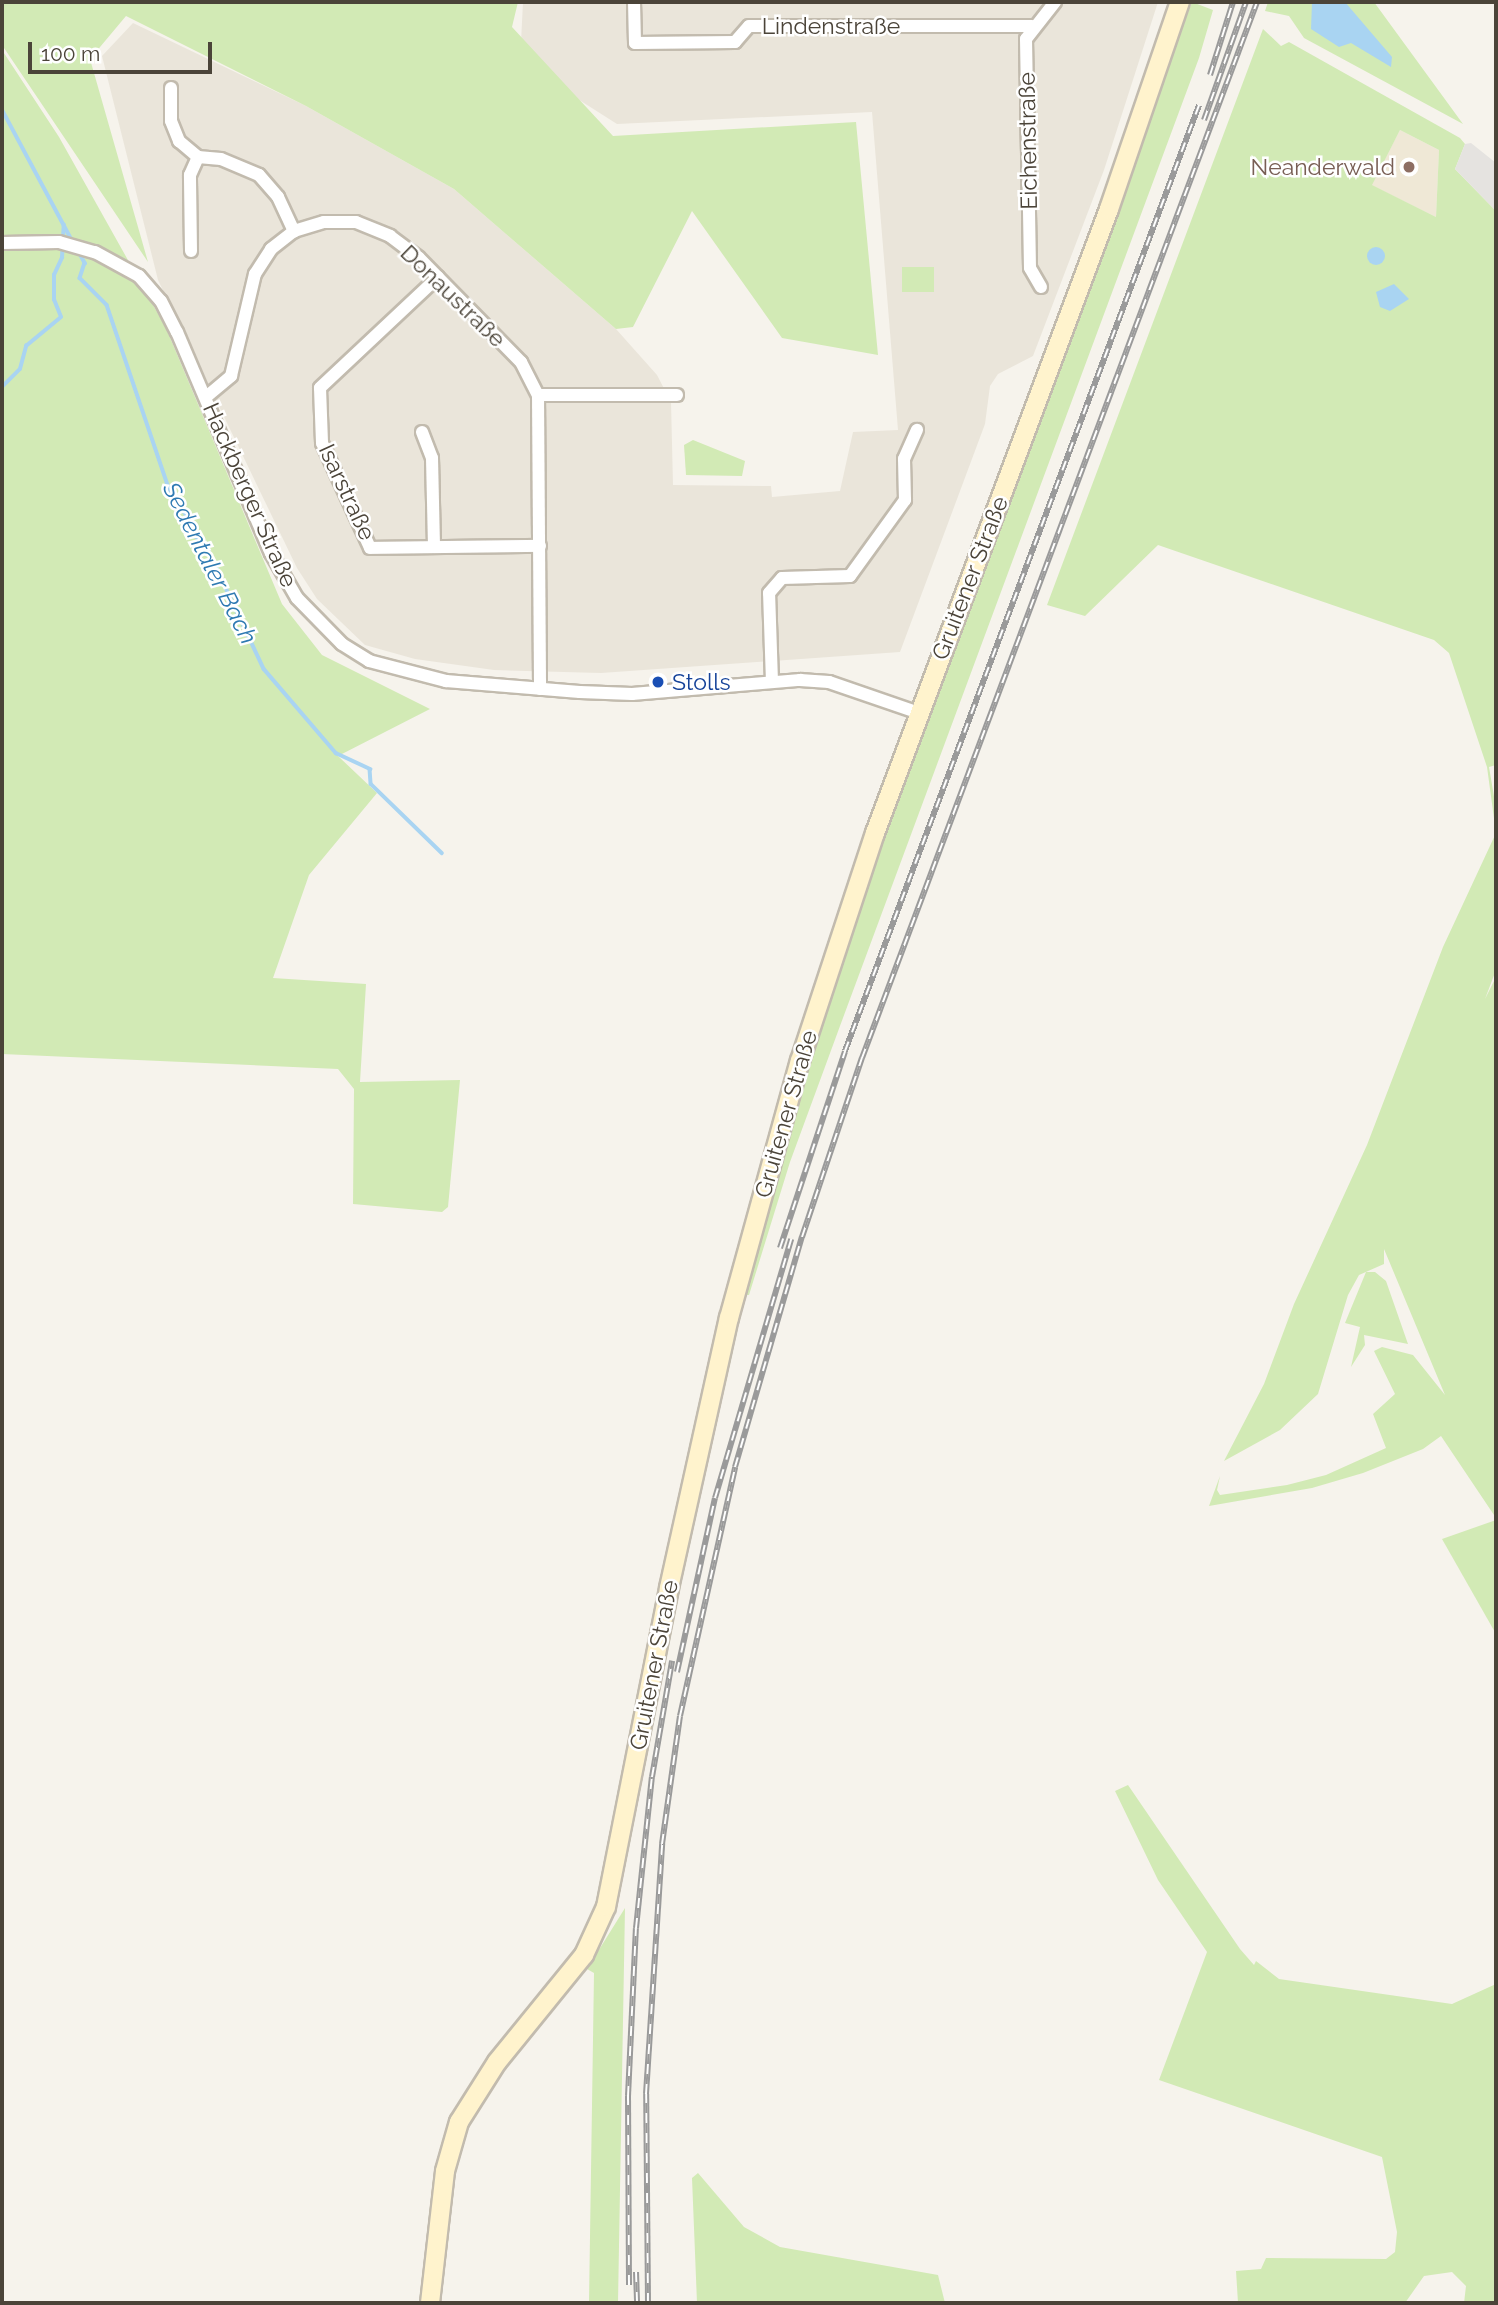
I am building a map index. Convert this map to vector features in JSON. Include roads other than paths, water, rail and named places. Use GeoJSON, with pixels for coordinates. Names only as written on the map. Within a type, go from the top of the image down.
{"type":"FeatureCollection","features":[{"type":"Feature","properties":{"kind":"main road","name":"Gruitener Straße"},"geometry":{"type":"LineString","coordinates":[[430,2303],[450,2146],[471,2099],[584,1955],[606,1907],[669,1588],[729,1318],[800,1061],[919,713],[1109,209],[1180,2]]}},
{"type":"Feature","properties":{"kind":"street","name":"Lindenstraße"},"geometry":{"type":"LineString","coordinates":[[634,2],[635,43],[735,42],[749,26],[1032,26]]}},
{"type":"Feature","properties":{"kind":"street"},"geometry":{"type":"LineString","coordinates":[[1032,26],[1055,2]]}},
{"type":"Feature","properties":{"kind":"street","name":"Eichenstraße"},"geometry":{"type":"LineString","coordinates":[[1032,26],[1026,38],[1030,268],[1041,286]]}},
{"type":"Feature","properties":{"kind":"street"},"geometry":{"type":"LineString","coordinates":[[172,88],[171,121],[179,141],[198,157],[221,159],[259,176],[278,197],[294,230]]}},
{"type":"Feature","properties":{"kind":"street"},"geometry":{"type":"LineString","coordinates":[[191,251],[190,175],[198,157]]}},
{"type":"Feature","properties":{"kind":"street","name":"Donaustraße"},"geometry":{"type":"LineString","coordinates":[[206,397],[231,376],[255,274],[271,249],[294,230],[324,222],[356,222],[390,236],[438,277],[521,362],[538,395],[540,689]]}},
{"type":"Feature","properties":{"kind":"street","name":"Hackberger Straße"},"geometry":{"type":"LineString","coordinates":[[2,243],[59,242],[127,267],[161,301],[206,397],[271,553],[297,598],[342,644],[369,662],[446,681],[632,694],[772,682],[829,682],[919,713]]}},
{"type":"Feature","properties":{"kind":"street","name":"Isarstraße"},"geometry":{"type":"LineString","coordinates":[[438,277],[320,388],[318,414],[322,443],[370,548],[540,546]]}},
{"type":"Feature","properties":{"kind":"street"},"geometry":{"type":"LineString","coordinates":[[538,395],[677,395]]}},
{"type":"Feature","properties":{"kind":"street"},"geometry":{"type":"LineString","coordinates":[[772,682],[769,593],[782,578],[849,576],[905,500],[904,459],[917,430]]}},
{"type":"Feature","properties":{"kind":"street"},"geometry":{"type":"LineString","coordinates":[[422,432],[432,458],[434,547]]}},
{"type":"Feature","properties":{"kind":"water"},"geometry":{"type":"Polygon","coordinates":[[[1312,2],[1345,2],[1392,57],[1391,67],[1351,43],[1339,47],[1311,29],[1312,2]]]}},
{"type":"Feature","properties":{"kind":"water"},"geometry":{"type":"Polygon","coordinates":[[[1376,247],[1382,250],[1385,256],[1382,262],[1376,265],[1370,262],[1367,256],[1370,250],[1376,247]]]}},
{"type":"Feature","properties":{"kind":"water"},"geometry":{"type":"Polygon","coordinates":[[[1394,284],[1409,299],[1390,311],[1380,307],[1376,292],[1394,284]]]}},
{"type":"Feature","properties":{"kind":"waterway","name":"Sedentaler Bach"},"geometry":{"type":"LineString","coordinates":[[2,109],[73,242]]}},
{"type":"Feature","properties":{"kind":"waterway"},"geometry":{"type":"LineString","coordinates":[[2,387],[20,369],[26,346],[61,317],[54,300],[54,275],[62,258],[64,225]]}},
{"type":"Feature","properties":{"kind":"waterway","name":"Sedentaler Bach"},"geometry":{"type":"LineString","coordinates":[[79,252],[85,263],[80,278],[107,305],[173,500],[186,514],[189,532],[205,543],[264,669],[336,753],[370,769],[371,784],[442,853]]}},
{"type":"Feature","properties":{"kind":"railway"},"geometry":{"type":"LineString","coordinates":[[1210,75],[1233,2]]}},
{"type":"Feature","properties":{"kind":"railway"},"geometry":{"type":"LineString","coordinates":[[1204,120],[1246,2]]}},
{"type":"Feature","properties":{"kind":"railway"},"geometry":{"type":"LineString","coordinates":[[648,2303],[646,2094],[662,1844],[680,1716],[735,1467],[802,1237],[862,1058],[1257,2]]}},
{"type":"Feature","properties":{"kind":"railway"},"geometry":{"type":"LineString","coordinates":[[780,1248],[845,1051],[1199,105]]}},
{"type":"Feature","properties":{"kind":"railway"},"geometry":{"type":"LineString","coordinates":[[677,1672],[715,1498],[791,1239]]}},
{"type":"Feature","properties":{"kind":"railway"},"geometry":{"type":"LineString","coordinates":[[629,2285],[628,2096],[636,1928],[652,1777],[672,1661]]}},
{"type":"Feature","properties":{"kind":"railway"},"geometry":{"type":"LineString","coordinates":[[636,2272],[637,2303]]}},
{"type":"Feature","properties":{"kind":"place","name":"Neanderwald"},"geometry":{"type":"Point","coordinates":[1409,167]}},
{"type":"Feature","properties":{"kind":"place","name":"Stolls"},"geometry":{"type":"Point","coordinates":[658,682]}}]}
